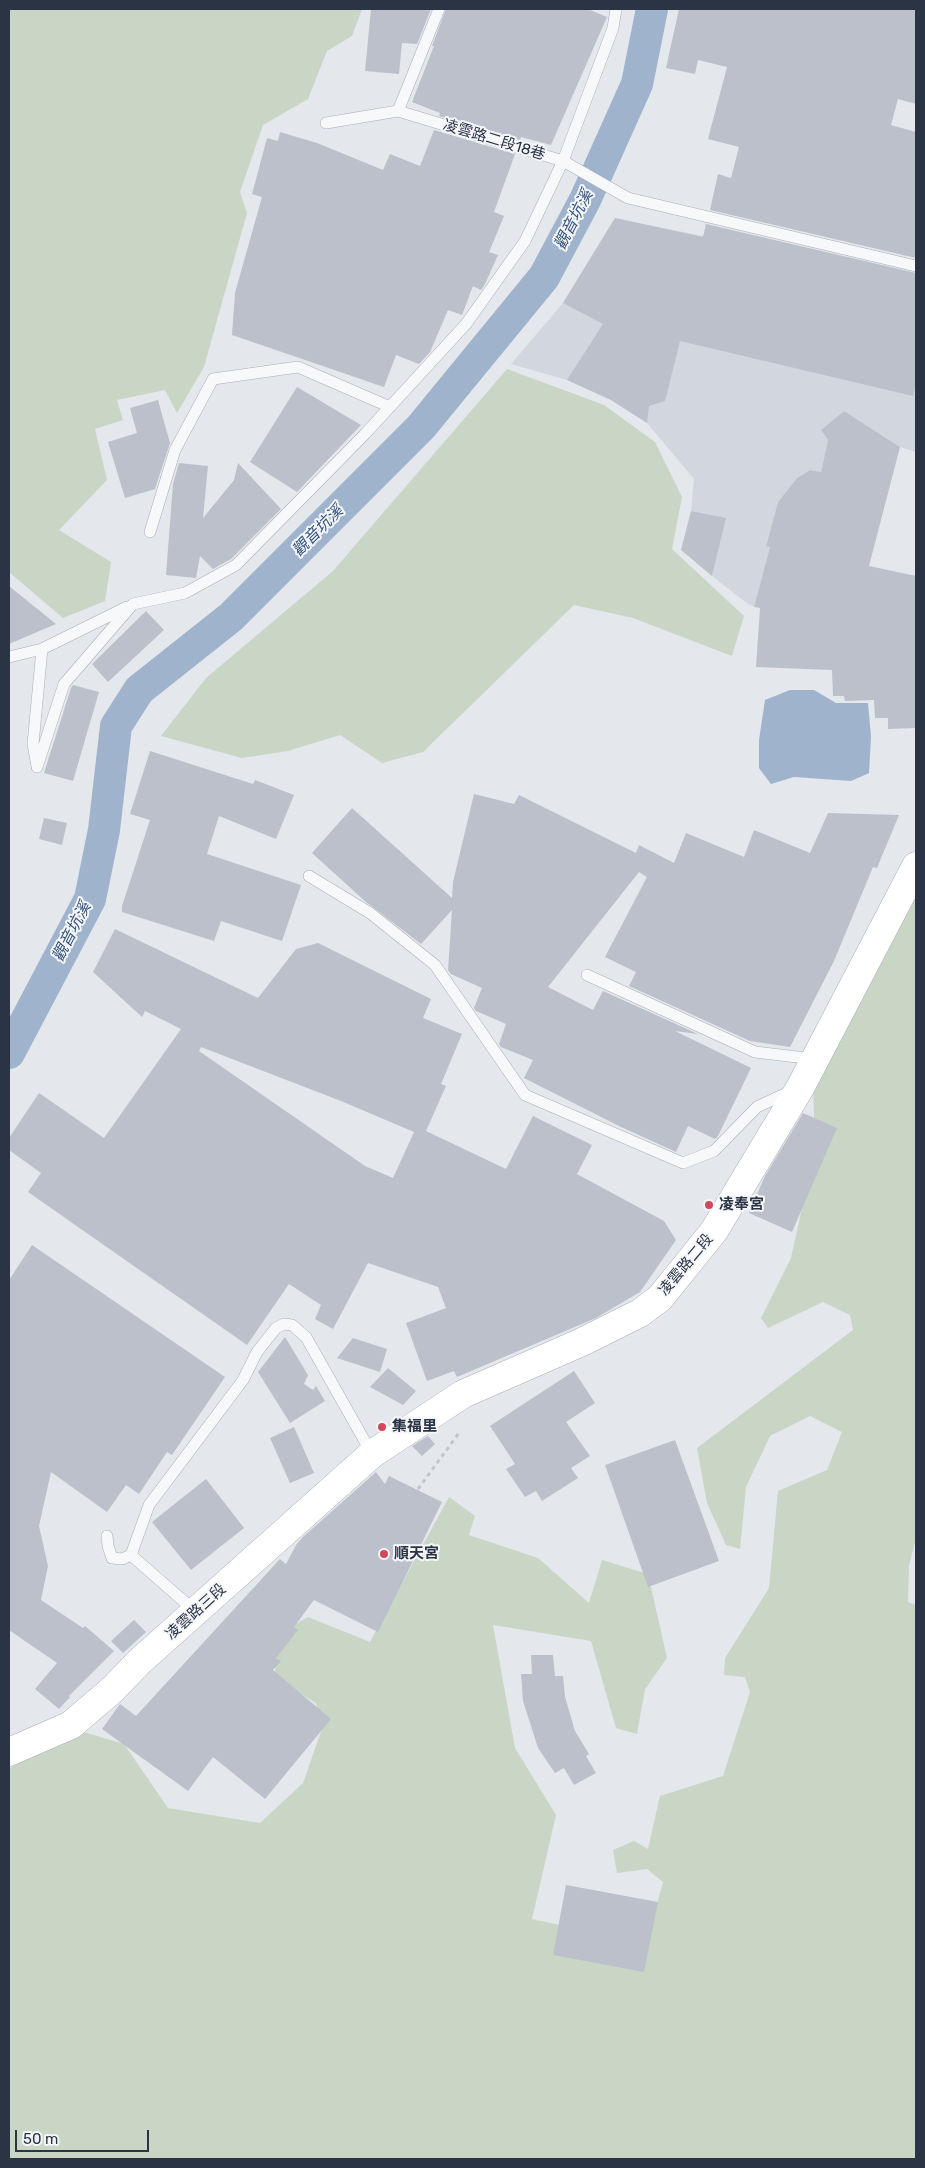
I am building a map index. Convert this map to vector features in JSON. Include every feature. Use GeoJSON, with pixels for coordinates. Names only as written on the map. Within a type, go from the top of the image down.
{"type":"FeatureCollection","features":[{"type":"Feature","properties":{"kind":"street","name":"凌雲路二段"},"geometry":{"type":"LineString","coordinates":[[372,1454],[463,1394],[582,1342],[640,1313],[660,1298],[714,1231],[800,1088],[916,866]]}},
{"type":"Feature","properties":{"kind":"street","name":"凌雲路三段"},"geometry":{"type":"LineString","coordinates":[[9,1752],[71,1725],[372,1454]]}},
{"type":"Feature","properties":{"kind":"lane"},"geometry":{"type":"LineString","coordinates":[[398,111],[439,9]]}},
{"type":"Feature","properties":{"kind":"lane","name":"凌雲路二段18巷"},"geometry":{"type":"LineString","coordinates":[[326,122],[398,111],[562,161],[613,28],[616,9]]}},
{"type":"Feature","properties":{"kind":"lane"},"geometry":{"type":"LineString","coordinates":[[9,657],[42,649],[133,604],[185,593],[236,565],[390,407],[466,324],[525,241],[562,161],[628,198],[916,266]]}},
{"type":"Feature","properties":{"kind":"lane"},"geometry":{"type":"LineString","coordinates":[[150,532],[175,450],[213,379],[298,367],[390,407]]}},
{"type":"Feature","properties":{"kind":"lane"},"geometry":{"type":"LineString","coordinates":[[42,649],[33,744],[37,767],[64,684],[133,604]]}},
{"type":"Feature","properties":{"kind":"lane"},"geometry":{"type":"LineString","coordinates":[[309,876],[370,913],[435,964],[525,1095],[683,1163],[714,1151],[757,1107],[800,1088]]}},
{"type":"Feature","properties":{"kind":"lane"},"geometry":{"type":"LineString","coordinates":[[587,975],[755,1052],[814,1059]]}},
{"type":"Feature","properties":{"kind":"lane"},"geometry":{"type":"LineString","coordinates":[[107,1536],[112,1558],[122,1559],[131,1555],[149,1505],[243,1380],[257,1352],[276,1328],[284,1324],[292,1324],[306,1337],[372,1454]]}},
{"type":"Feature","properties":{"kind":"lane"},"geometry":{"type":"LineString","coordinates":[[131,1555],[196,1612]]}},
{"type":"Feature","properties":{"kind":"path"},"geometry":{"type":"LineString","coordinates":[[418,1490],[459,1433]]}},
{"type":"Feature","properties":{"kind":"shaded area"},"geometry":{"type":"Polygon","coordinates":[[[615,218],[916,280],[916,452],[900,447],[844,411],[821,430],[828,440],[821,472],[810,470],[797,478],[778,502],[766,545],[770,547],[754,607],[712,576],[725,518],[691,511],[694,479],[647,423],[611,400],[567,380],[511,364],[563,303],[615,218]]]}},
{"type":"Feature","properties":{"kind":"green space"},"geometry":{"type":"Polygon","coordinates":[[[9,9],[362,9],[352,36],[327,51],[308,99],[263,125],[240,192],[247,213],[204,367],[177,413],[165,390],[117,400],[123,420],[95,429],[107,480],[59,530],[111,562],[105,601],[63,618],[9,572],[9,9]]]}},
{"type":"Feature","properties":{"kind":"green space"},"geometry":{"type":"Polygon","coordinates":[[[507,369],[604,405],[655,442],[682,497],[672,549],[744,616],[732,656],[633,618],[574,605],[423,752],[382,763],[340,735],[288,751],[242,758],[161,736],[206,678],[333,571],[507,369]]]}},
{"type":"Feature","properties":{"kind":"green space"},"geometry":{"type":"Polygon","coordinates":[[[916,888],[916,1538],[909,1565],[908,1602],[916,1605],[916,2159],[9,2159],[9,1769],[46,1743],[80,1731],[124,1744],[168,1808],[260,1823],[303,1783],[323,1726],[316,1703],[274,1678],[280,1633],[308,1617],[370,1642],[449,1497],[475,1516],[469,1535],[538,1558],[589,1603],[602,1560],[648,1574],[667,1658],[645,1689],[637,1734],[616,1728],[591,1641],[493,1625],[515,1748],[556,1815],[532,1919],[646,1944],[663,1882],[647,1869],[617,1873],[613,1850],[634,1841],[648,1849],[660,1796],[723,1776],[750,1692],[745,1677],[724,1675],[725,1658],[769,1588],[778,1491],[827,1470],[842,1432],[810,1416],[770,1436],[746,1487],[740,1549],[726,1545],[707,1503],[697,1448],[853,1330],[850,1315],[823,1302],[768,1328],[761,1318],[791,1258],[815,1149],[813,1085],[916,888]]]}},
{"type":"Feature","properties":{"kind":"water"},"geometry":{"type":"Polygon","coordinates":[[[790,690],[814,690],[836,703],[868,703],[871,737],[869,773],[851,781],[794,777],[771,784],[759,768],[759,740],[765,700],[790,690]]]}},
{"type":"Feature","properties":{"kind":"building"},"geometry":{"type":"Polygon","coordinates":[[[371,9],[431,9],[417,44],[402,43],[399,74],[365,71],[371,9]]]}},
{"type":"Feature","properties":{"kind":"building"},"geometry":{"type":"Polygon","coordinates":[[[446,9],[588,9],[607,17],[551,145],[521,137],[520,140],[439,116],[440,113],[412,102],[446,9]]]}},
{"type":"Feature","properties":{"kind":"building"},"geometry":{"type":"Polygon","coordinates":[[[679,9],[916,9],[916,104],[898,99],[891,125],[916,132],[916,258],[710,210],[718,174],[731,178],[739,147],[708,139],[727,67],[698,60],[695,74],[666,68],[679,9]]]}},
{"type":"Feature","properties":{"kind":"building"},"geometry":{"type":"Polygon","coordinates":[[[434,130],[515,154],[494,212],[504,216],[489,252],[498,255],[485,284],[481,290],[473,286],[462,315],[448,310],[430,352],[419,364],[396,355],[384,387],[232,335],[235,293],[262,197],[252,194],[267,138],[278,141],[280,132],[317,143],[383,170],[390,154],[420,166],[434,130]]]}},
{"type":"Feature","properties":{"kind":"building"},"geometry":{"type":"Polygon","coordinates":[[[615,218],[703,237],[706,224],[916,273],[916,382],[913,396],[680,341],[665,401],[649,406],[647,423],[611,400],[567,380],[603,324],[563,303],[615,218]]]}},
{"type":"Feature","properties":{"kind":"building"},"geometry":{"type":"Polygon","coordinates":[[[297,387],[361,425],[297,492],[250,462],[297,387]]]}},
{"type":"Feature","properties":{"kind":"building"},"geometry":{"type":"Polygon","coordinates":[[[158,400],[170,443],[155,489],[125,498],[108,442],[137,433],[130,408],[158,400]]]}},
{"type":"Feature","properties":{"kind":"building"},"geometry":{"type":"Polygon","coordinates":[[[844,411],[900,447],[869,566],[916,576],[916,728],[888,729],[888,718],[875,718],[874,700],[845,701],[844,696],[833,696],[832,670],[756,667],[760,608],[754,607],[770,547],[766,546],[778,502],[797,478],[810,470],[821,472],[828,440],[821,430],[844,411]]]}},
{"type":"Feature","properties":{"kind":"building"},"geometry":{"type":"Polygon","coordinates":[[[179,463],[208,466],[203,518],[234,480],[238,463],[281,509],[231,559],[213,569],[200,556],[196,578],[166,575],[173,484],[179,463]]]}},
{"type":"Feature","properties":{"kind":"building"},"geometry":{"type":"Polygon","coordinates":[[[691,511],[726,518],[712,576],[681,550],[691,511]]]}},
{"type":"Feature","properties":{"kind":"building"},"geometry":{"type":"Polygon","coordinates":[[[9,586],[56,624],[9,644],[9,586]]]}},
{"type":"Feature","properties":{"kind":"building"},"geometry":{"type":"Polygon","coordinates":[[[146,611],[164,630],[108,682],[92,664],[146,611]]]}},
{"type":"Feature","properties":{"kind":"building"},"geometry":{"type":"Polygon","coordinates":[[[73,685],[99,692],[73,781],[44,773],[73,685]]]}},
{"type":"Feature","properties":{"kind":"building"},"geometry":{"type":"Polygon","coordinates":[[[150,751],[253,784],[255,780],[294,795],[276,839],[219,816],[207,854],[301,885],[282,941],[221,921],[214,941],[122,912],[122,906],[150,820],[130,814],[150,751]]]}},
{"type":"Feature","properties":{"kind":"building"},"geometry":{"type":"Polygon","coordinates":[[[474,794],[514,804],[519,795],[636,853],[639,845],[674,863],[686,833],[744,857],[754,830],[810,853],[828,813],[899,815],[877,868],[873,867],[834,961],[790,1047],[750,1041],[629,986],[636,972],[605,957],[647,877],[639,872],[548,987],[593,1010],[603,991],[698,1034],[675,1031],[751,1068],[718,1136],[715,1139],[688,1126],[676,1152],[619,1126],[524,1078],[533,1060],[501,1047],[499,1044],[506,1024],[476,1011],[474,1008],[482,988],[451,974],[448,970],[452,910],[421,944],[366,902],[312,853],[352,808],[452,898],[453,882],[474,794]]]}},
{"type":"Feature","properties":{"kind":"building"},"geometry":{"type":"Polygon","coordinates":[[[44,818],[67,823],[62,845],[39,839],[44,818]]]}},
{"type":"Feature","properties":{"kind":"building"},"geometry":{"type":"Polygon","coordinates":[[[115,929],[258,998],[296,949],[318,943],[431,999],[423,1018],[462,1034],[441,1084],[446,1086],[426,1131],[506,1169],[533,1116],[592,1145],[577,1174],[664,1221],[676,1240],[640,1292],[596,1318],[457,1377],[454,1371],[427,1381],[406,1323],[446,1308],[438,1287],[368,1263],[333,1329],[315,1319],[321,1305],[289,1284],[247,1345],[28,1192],[41,1173],[9,1150],[9,1138],[39,1093],[104,1138],[181,1029],[145,1011],[142,1017],[93,972],[115,929]],[[201,1047],[199,1051],[365,1166],[393,1178],[414,1132],[341,1101],[201,1047]]]}},
{"type":"Feature","properties":{"kind":"building"},"geometry":{"type":"Polygon","coordinates":[[[803,1113],[837,1128],[792,1232],[749,1213],[765,1176],[803,1113]]]}},
{"type":"Feature","properties":{"kind":"building"},"geometry":{"type":"Polygon","coordinates":[[[32,1245],[225,1377],[172,1455],[167,1452],[139,1494],[126,1485],[107,1512],[51,1472],[39,1526],[48,1566],[41,1600],[83,1628],[85,1626],[114,1651],[69,1696],[59,1709],[35,1689],[57,1663],[9,1630],[9,1280],[32,1245]]]}},
{"type":"Feature","properties":{"kind":"building"},"geometry":{"type":"Polygon","coordinates":[[[285,1337],[308,1375],[304,1384],[313,1390],[316,1386],[325,1401],[290,1423],[258,1372],[285,1337]]]}},
{"type":"Feature","properties":{"kind":"building"},"geometry":{"type":"Polygon","coordinates":[[[353,1338],[387,1349],[380,1372],[337,1358],[353,1338]]]}},
{"type":"Feature","properties":{"kind":"building"},"geometry":{"type":"Polygon","coordinates":[[[388,1368],[416,1391],[403,1405],[370,1387],[388,1368]]]}},
{"type":"Feature","properties":{"kind":"building"},"geometry":{"type":"Polygon","coordinates":[[[574,1371],[595,1403],[566,1422],[590,1456],[571,1468],[578,1478],[542,1501],[536,1491],[525,1497],[506,1469],[515,1464],[490,1426],[574,1371]]]}},
{"type":"Feature","properties":{"kind":"building"},"geometry":{"type":"Polygon","coordinates":[[[294,1427],[314,1473],[290,1483],[270,1438],[294,1427]]]}},
{"type":"Feature","properties":{"kind":"building"},"geometry":{"type":"Polygon","coordinates":[[[428,1436],[435,1444],[422,1456],[412,1446],[428,1436]]]}},
{"type":"Feature","properties":{"kind":"building"},"geometry":{"type":"Polygon","coordinates":[[[675,1440],[719,1561],[648,1587],[605,1465],[675,1440]]]}},
{"type":"Feature","properties":{"kind":"building"},"geometry":{"type":"Polygon","coordinates":[[[376,1472],[385,1484],[389,1476],[442,1502],[378,1632],[314,1600],[294,1627],[298,1630],[276,1658],[281,1661],[273,1670],[331,1719],[265,1799],[213,1757],[188,1791],[102,1729],[120,1704],[136,1716],[280,1559],[286,1564],[296,1545],[303,1537],[376,1472]]]}},
{"type":"Feature","properties":{"kind":"building"},"geometry":{"type":"Polygon","coordinates":[[[206,1479],[244,1528],[191,1570],[152,1522],[206,1479]]]}},
{"type":"Feature","properties":{"kind":"building"},"geometry":{"type":"Polygon","coordinates":[[[134,1620],[146,1632],[123,1653],[111,1641],[134,1620]]]}},
{"type":"Feature","properties":{"kind":"building"},"geometry":{"type":"Polygon","coordinates":[[[531,1655],[553,1655],[555,1676],[563,1676],[565,1697],[575,1731],[589,1754],[586,1756],[596,1773],[574,1785],[564,1768],[555,1773],[538,1748],[523,1701],[521,1674],[532,1674],[531,1655]]]}},
{"type":"Feature","properties":{"kind":"building"},"geometry":{"type":"Polygon","coordinates":[[[566,1885],[658,1902],[644,1972],[553,1955],[566,1885]]]}},
{"type":"Feature","properties":{"kind":"waterway","name":"觀音坑溪"},"geometry":{"type":"LineString","coordinates":[[9,1053],[90,899],[104,830],[116,726],[139,690],[231,617],[421,427],[544,277],[585,200],[637,84],[652,9]]}},
{"type":"Feature","properties":{"kind":"place","name":"凌奉宮"},"geometry":{"type":"Point","coordinates":[709,1205]}},
{"type":"Feature","properties":{"kind":"place","name":"集福里"},"geometry":{"type":"Point","coordinates":[382,1427]}},
{"type":"Feature","properties":{"kind":"place","name":"順天宮"},"geometry":{"type":"Point","coordinates":[384,1554]}}]}
